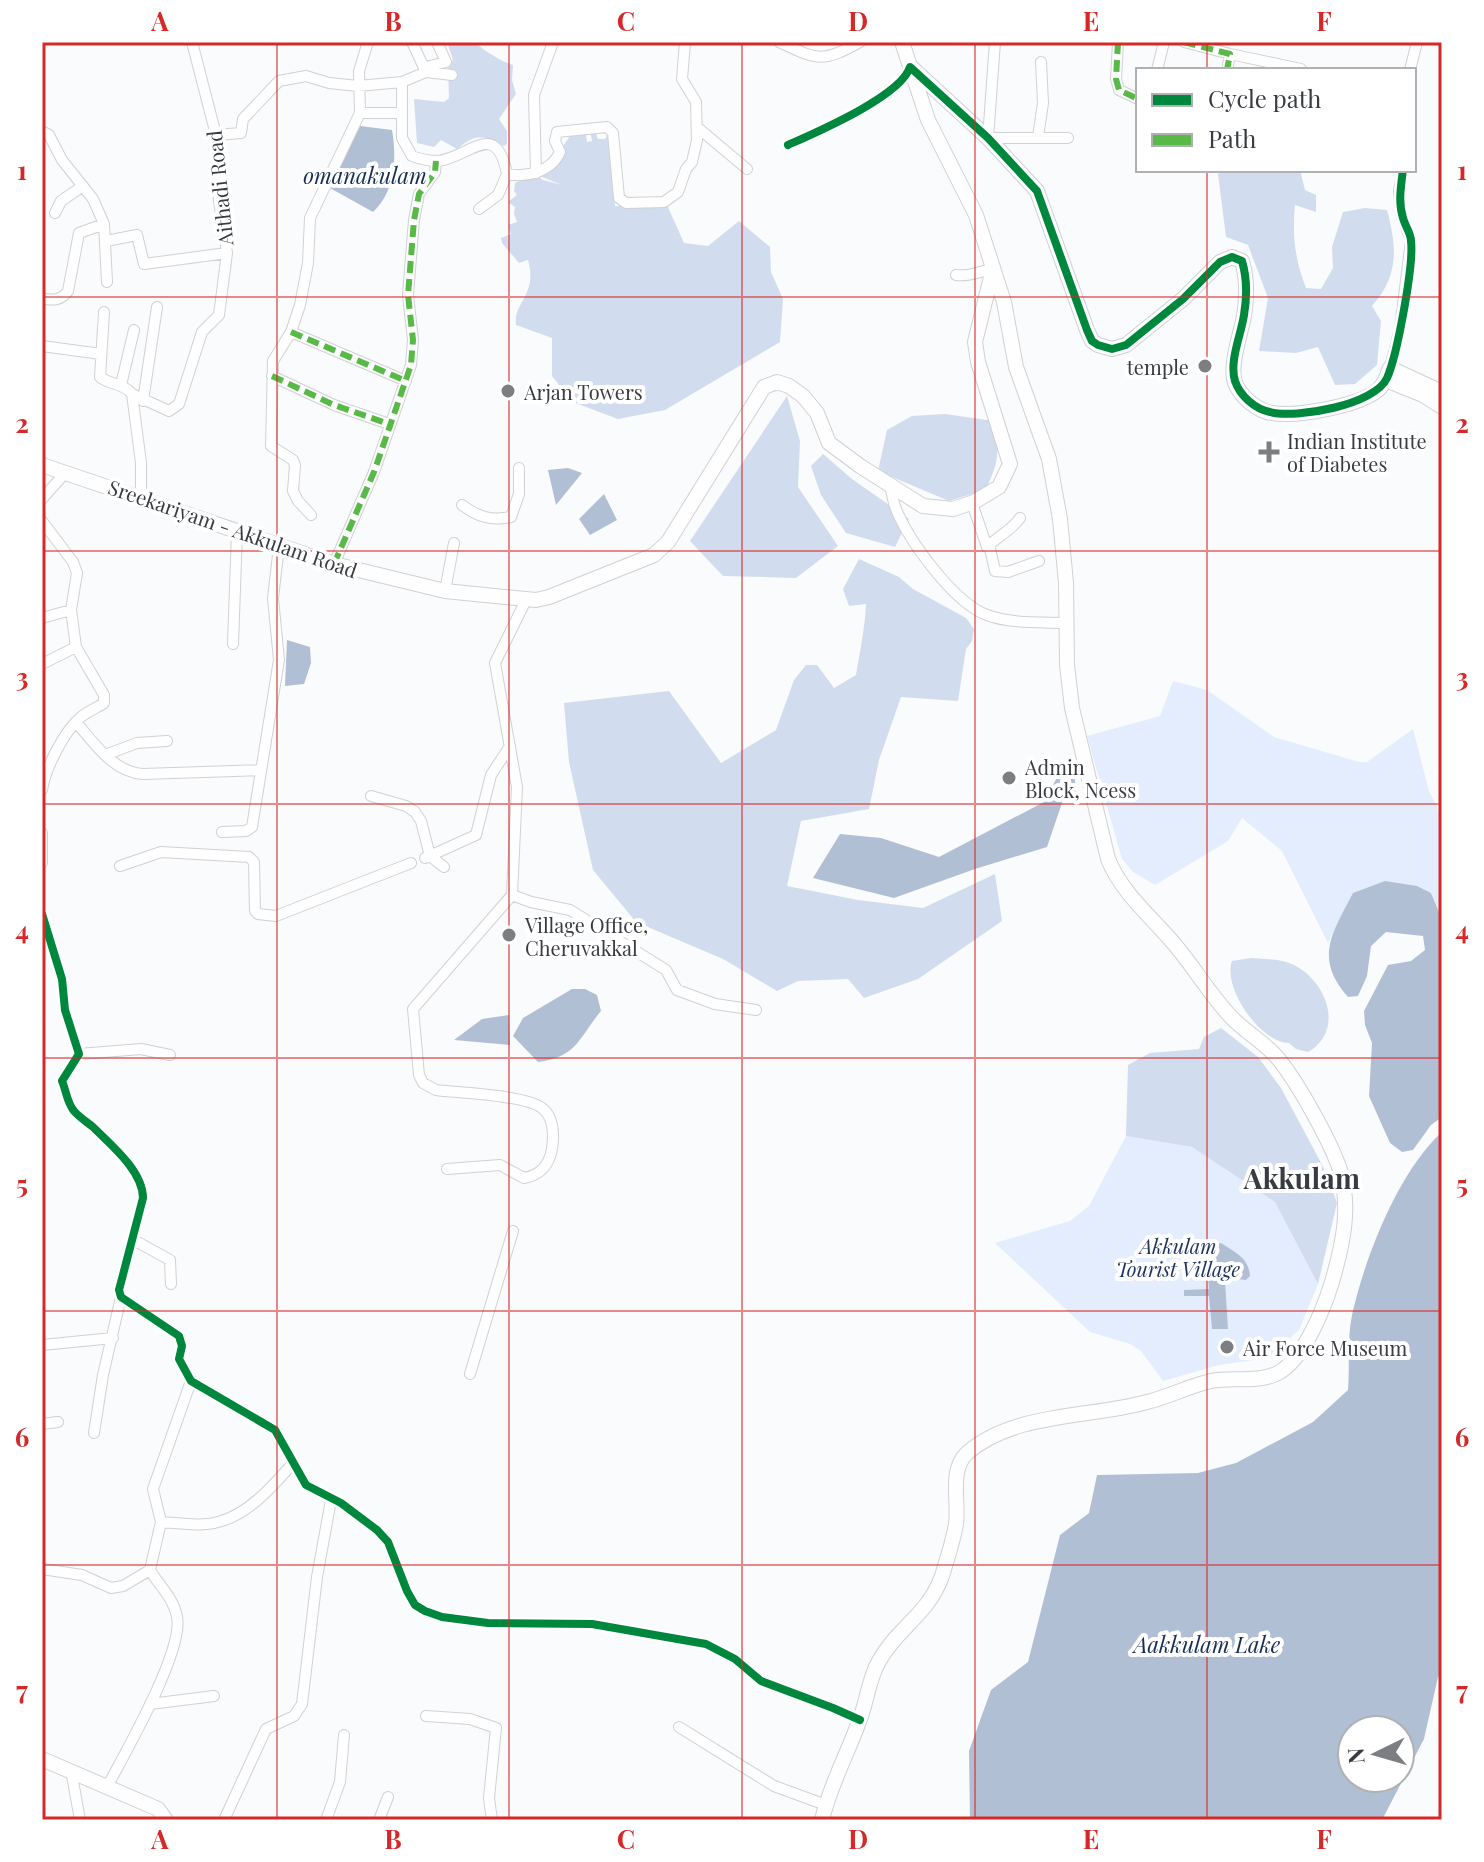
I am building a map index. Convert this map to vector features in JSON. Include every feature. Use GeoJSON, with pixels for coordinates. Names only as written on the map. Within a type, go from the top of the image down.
{"type":"FeatureCollection","features":[{"type":"Feature","properties":{"kind":"main road"},"geometry":{"type":"LineString","coordinates":[[822,1820],[860,1720],[876,1665],[896,1634],[915,1620],[932,1600],[941,1578],[953,1539],[959,1463],[965,1455],[987,1437],[1005,1431],[1073,1414],[1144,1403],[1209,1381],[1278,1373],[1294,1359],[1325,1304],[1342,1249],[1347,1199],[1339,1166],[1290,1073],[1274,1054],[1232,1017],[1178,948],[1116,878],[1108,859],[1072,708],[1067,665],[1066,583],[1049,459],[1016,367],[1004,302],[976,215],[928,120],[902,42]]}},
{"type":"Feature","properties":{"kind":"main road"},"geometry":{"type":"LineString","coordinates":[[910,67],[988,138],[1037,191],[1087,330],[1092,341],[1098,345],[1112,349],[1126,345],[1183,299],[1220,262],[1232,257],[1242,261],[1246,276],[1235,383],[1255,407],[1272,413],[1325,410],[1378,391],[1388,374],[1437,396],[1442,407]]}},
{"type":"Feature","properties":{"kind":"main road"},"geometry":{"type":"LineString","coordinates":[[972,503],[999,487],[1010,464],[978,362],[975,342],[993,269]]}},
{"type":"Feature","properties":{"kind":"main road","name":"Sreekariyam - Akkulam Road"},"geometry":{"type":"LineString","coordinates":[[42,465],[334,564],[445,591],[526,600],[549,597],[654,555],[668,542],[764,387],[777,382],[803,396],[817,413],[829,443],[923,506],[953,509],[972,503]]}},
{"type":"Feature","properties":{"kind":"main road"},"geometry":{"type":"LineString","coordinates":[[42,1759],[158,1809],[166,1820]]}},
{"type":"Feature","properties":{"kind":"street","name":"Aithadi Road"},"geometry":{"type":"LineString","coordinates":[[106,241],[137,235],[144,264],[227,253],[219,201],[216,135],[192,42]]}},
{"type":"Feature","properties":{"kind":"street"},"geometry":{"type":"LineString","coordinates":[[311,515],[293,491],[293,460],[271,446],[273,361],[291,332],[304,290],[310,218],[360,113],[359,71],[368,42]]}},
{"type":"Feature","properties":{"kind":"street"},"geometry":{"type":"LineString","coordinates":[[412,42],[426,69],[452,75]]}},
{"type":"Feature","properties":{"kind":"street"},"geometry":{"type":"LineString","coordinates":[[216,135],[241,133],[243,119],[279,81],[306,76],[329,83],[358,86],[402,82],[446,62],[437,42]]}},
{"type":"Feature","properties":{"kind":"street"},"geometry":{"type":"LineString","coordinates":[[536,173],[534,95],[553,42]]}},
{"type":"Feature","properties":{"kind":"street"},"geometry":{"type":"LineString","coordinates":[[507,174],[536,173],[558,158],[559,147],[554,136],[557,132],[607,127],[613,133],[619,198],[626,203],[664,202],[678,192],[686,169],[692,162],[697,127],[696,102],[682,79],[685,42]]}},
{"type":"Feature","properties":{"kind":"street"},"geometry":{"type":"LineString","coordinates":[[779,42],[814,58],[842,52],[860,42]]}},
{"type":"Feature","properties":{"kind":"street"},"geometry":{"type":"LineString","coordinates":[[995,42],[988,138],[1068,138]]}},
{"type":"Feature","properties":{"kind":"street"},"geometry":{"type":"LineString","coordinates":[[1118,42],[1116,79],[1119,90],[1136,98]]}},
{"type":"Feature","properties":{"kind":"street"},"geometry":{"type":"LineString","coordinates":[[1158,68],[1164,42]]}},
{"type":"Feature","properties":{"kind":"street"},"geometry":{"type":"LineString","coordinates":[[1184,42],[1296,68]]}},
{"type":"Feature","properties":{"kind":"street"},"geometry":{"type":"LineString","coordinates":[[1410,68],[1417,42]]}},
{"type":"Feature","properties":{"kind":"street"},"geometry":{"type":"LineString","coordinates":[[1227,68],[1230,54]]}},
{"type":"Feature","properties":{"kind":"street"},"geometry":{"type":"LineString","coordinates":[[1038,137],[1043,103],[1041,62]]}},
{"type":"Feature","properties":{"kind":"street"},"geometry":{"type":"LineString","coordinates":[[788,145],[870,104],[904,80],[910,67]]}},
{"type":"Feature","properties":{"kind":"street"},"geometry":{"type":"LineString","coordinates":[[402,82],[402,138],[412,156],[436,161],[477,145],[492,145],[501,152],[507,174],[498,195],[479,209]]}},
{"type":"Feature","properties":{"kind":"street"},"geometry":{"type":"LineString","coordinates":[[360,113],[402,113]]}},
{"type":"Feature","properties":{"kind":"street"},"geometry":{"type":"LineString","coordinates":[[697,127],[747,169]]}},
{"type":"Feature","properties":{"kind":"street"},"geometry":{"type":"LineString","coordinates":[[42,131],[49,135],[62,160],[93,199],[104,224],[107,282]]}},
{"type":"Feature","properties":{"kind":"street"},"geometry":{"type":"LineString","coordinates":[[334,564],[374,472],[411,365],[413,340],[408,295],[414,220],[419,194],[435,172],[436,161]]}},
{"type":"Feature","properties":{"kind":"street"},"geometry":{"type":"LineString","coordinates":[[1388,374],[1400,329],[1411,240],[1402,217],[1399,191],[1403,172]]}},
{"type":"Feature","properties":{"kind":"street"},"geometry":{"type":"LineString","coordinates":[[55,213],[61,201],[83,186]]}},
{"type":"Feature","properties":{"kind":"street"},"geometry":{"type":"LineString","coordinates":[[42,299],[56,300],[65,295],[79,233],[104,224]]}},
{"type":"Feature","properties":{"kind":"street"},"geometry":{"type":"LineString","coordinates":[[104,312],[100,377],[121,385],[143,401],[169,411],[179,404],[202,332],[219,315],[227,253]]}},
{"type":"Feature","properties":{"kind":"street"},"geometry":{"type":"LineString","coordinates":[[956,275],[971,277],[980,271],[993,269]]}},
{"type":"Feature","properties":{"kind":"street"},"geometry":{"type":"LineString","coordinates":[[143,401],[157,307]]}},
{"type":"Feature","properties":{"kind":"street"},"geometry":{"type":"LineString","coordinates":[[121,385],[134,330]]}},
{"type":"Feature","properties":{"kind":"street"},"geometry":{"type":"LineString","coordinates":[[291,332],[406,381]]}},
{"type":"Feature","properties":{"kind":"street"},"geometry":{"type":"LineString","coordinates":[[42,346],[101,354]]}},
{"type":"Feature","properties":{"kind":"street"},"geometry":{"type":"LineString","coordinates":[[272,376],[334,405],[389,424]]}},
{"type":"Feature","properties":{"kind":"street"},"geometry":{"type":"LineString","coordinates":[[132,394],[141,463],[141,497]]}},
{"type":"Feature","properties":{"kind":"street"},"geometry":{"type":"LineString","coordinates":[[462,505],[477,517],[511,517],[519,494],[519,468]]}},
{"type":"Feature","properties":{"kind":"street"},"geometry":{"type":"LineString","coordinates":[[42,499],[66,472]]}},
{"type":"Feature","properties":{"kind":"street"},"geometry":{"type":"LineString","coordinates":[[890,485],[895,509],[917,544],[945,581],[970,606],[1000,618],[1066,623]]}},
{"type":"Feature","properties":{"kind":"street"},"geometry":{"type":"LineString","coordinates":[[972,503],[987,547],[1015,526],[1020,518]]}},
{"type":"Feature","properties":{"kind":"street"},"geometry":{"type":"LineString","coordinates":[[42,521],[73,562],[77,573],[71,610],[76,647],[104,695],[104,703],[83,715],[67,731],[54,760],[44,773],[42,790]]}},
{"type":"Feature","properties":{"kind":"street"},"geometry":{"type":"LineString","coordinates":[[233,644],[237,532]]}},
{"type":"Feature","properties":{"kind":"street"},"geometry":{"type":"LineString","coordinates":[[445,591],[454,543]]}},
{"type":"Feature","properties":{"kind":"street"},"geometry":{"type":"LineString","coordinates":[[989,544],[995,571],[1008,572],[1039,561]]}},
{"type":"Feature","properties":{"kind":"street"},"geometry":{"type":"LineString","coordinates":[[222,832],[246,831],[252,827],[279,660],[273,598],[279,546]]}},
{"type":"Feature","properties":{"kind":"street"},"geometry":{"type":"LineString","coordinates":[[447,1169],[500,1165],[524,1178],[539,1174],[551,1157],[554,1138],[543,1108],[526,1101],[436,1090],[423,1083],[419,1075],[413,1009],[512,895],[517,787],[495,663],[526,600]]}},
{"type":"Feature","properties":{"kind":"street"},"geometry":{"type":"LineString","coordinates":[[42,618],[71,610]]}},
{"type":"Feature","properties":{"kind":"street"},"geometry":{"type":"LineString","coordinates":[[42,664],[76,647]]}},
{"type":"Feature","properties":{"kind":"street"},"geometry":{"type":"LineString","coordinates":[[76,722],[121,769],[135,773],[261,770]]}},
{"type":"Feature","properties":{"kind":"street"},"geometry":{"type":"LineString","coordinates":[[105,755],[137,743],[167,741]]}},
{"type":"Feature","properties":{"kind":"street"},"geometry":{"type":"LineString","coordinates":[[428,857],[476,835],[491,775],[510,746]]}},
{"type":"Feature","properties":{"kind":"street"},"geometry":{"type":"LineString","coordinates":[[371,796],[406,806],[415,812],[421,821],[428,857],[444,867]]}},
{"type":"Feature","properties":{"kind":"street"},"geometry":{"type":"LineString","coordinates":[[42,833],[42,863]]}},
{"type":"Feature","properties":{"kind":"street"},"geometry":{"type":"LineString","coordinates":[[120,866],[161,852],[251,857],[254,862],[255,911],[276,916],[411,863]]}},
{"type":"Feature","properties":{"kind":"street"},"geometry":{"type":"LineString","coordinates":[[512,895],[570,910],[666,970],[677,990],[715,1004],[756,1010]]}},
{"type":"Feature","properties":{"kind":"street"},"geometry":{"type":"LineString","coordinates":[[42,914],[62,979],[65,1010],[79,1054],[62,1081],[69,1103],[134,1172],[143,1187],[143,1198],[119,1290],[121,1297],[103,1375],[94,1433]]}},
{"type":"Feature","properties":{"kind":"street"},"geometry":{"type":"LineString","coordinates":[[79,1054],[141,1049],[170,1055]]}},
{"type":"Feature","properties":{"kind":"street"},"geometry":{"type":"LineString","coordinates":[[470,1374],[513,1231]]}},
{"type":"Feature","properties":{"kind":"street"},"geometry":{"type":"LineString","coordinates":[[132,1239],[170,1260],[171,1284]]}},
{"type":"Feature","properties":{"kind":"street"},"geometry":{"type":"LineString","coordinates":[[121,1297],[179,1336],[182,1346],[179,1359],[191,1381],[275,1430],[306,1485],[341,1503],[388,1542],[407,1591],[415,1605],[425,1611],[442,1617],[488,1623],[592,1624],[706,1644],[735,1659],[761,1681],[860,1720]]}},
{"type":"Feature","properties":{"kind":"street"},"geometry":{"type":"LineString","coordinates":[[42,1345],[113,1338]]}},
{"type":"Feature","properties":{"kind":"street"},"geometry":{"type":"LineString","coordinates":[[42,1569],[82,1575],[111,1588],[123,1586],[150,1570],[161,1522],[153,1489],[191,1381]]}},
{"type":"Feature","properties":{"kind":"street"},"geometry":{"type":"LineString","coordinates":[[42,1424],[58,1422]]}},
{"type":"Feature","properties":{"kind":"street"},"geometry":{"type":"LineString","coordinates":[[161,1522],[218,1523],[241,1512],[293,1463]]}},
{"type":"Feature","properties":{"kind":"street"},"geometry":{"type":"LineString","coordinates":[[224,1820],[266,1729],[294,1716],[302,1704],[331,1500]]}},
{"type":"Feature","properties":{"kind":"street"},"geometry":{"type":"LineString","coordinates":[[107,1787],[150,1704],[177,1639],[178,1626],[173,1603],[150,1570]]}},
{"type":"Feature","properties":{"kind":"street"},"geometry":{"type":"LineString","coordinates":[[150,1704],[214,1696]]}},
{"type":"Feature","properties":{"kind":"street"},"geometry":{"type":"LineString","coordinates":[[426,1716],[470,1719],[496,1728],[489,1798],[492,1820]]}},
{"type":"Feature","properties":{"kind":"street"},"geometry":{"type":"LineString","coordinates":[[679,1727],[774,1786],[826,1805]]}},
{"type":"Feature","properties":{"kind":"street"},"geometry":{"type":"LineString","coordinates":[[326,1820],[340,1782],[344,1735]]}},
{"type":"Feature","properties":{"kind":"street"},"geometry":{"type":"LineString","coordinates":[[71,1770],[80,1820]]}},
{"type":"Feature","properties":{"kind":"street"},"geometry":{"type":"LineString","coordinates":[[379,1820],[388,1797]]}},
{"type":"Feature","properties":{"kind":"green space"},"geometry":{"type":"Polygon","coordinates":[[[1173,681],[1207,690],[1274,737],[1359,762],[1367,762],[1413,729],[1429,791],[1442,817],[1442,919],[1431,892],[1353,893],[1328,943],[1282,851],[1242,818],[1228,841],[1155,885],[1133,872],[1122,859],[1087,736],[1160,716],[1173,681]]]}},
{"type":"Feature","properties":{"kind":"green space","name":"Akkulam Tourist Village"},"geometry":{"type":"Polygon","coordinates":[[[1126,1136],[1192,1147],[1276,1202],[1318,1284],[1299,1330],[1268,1358],[1219,1365],[1163,1381],[1141,1351],[1130,1344],[1090,1332],[995,1243],[1070,1221],[1089,1206],[1126,1136]]]}},
{"type":"Feature","properties":{"kind":"shaded area"},"geometry":{"type":"Polygon","coordinates":[[[447,42],[475,42],[513,65],[512,80],[516,94],[499,119],[507,131],[507,144],[504,146],[479,137],[457,149],[441,140],[434,147],[417,143],[414,99],[444,102],[449,98],[448,68],[453,60],[447,42]]]}},
{"type":"Feature","properties":{"kind":"shaded area"},"geometry":{"type":"Polygon","coordinates":[[[590,130],[595,130],[598,139],[605,139],[610,131],[615,206],[667,205],[684,243],[708,246],[739,221],[770,247],[771,272],[783,299],[780,342],[665,410],[618,419],[573,402],[552,376],[552,338],[516,325],[518,310],[530,282],[528,260],[519,263],[501,238],[511,234],[508,225],[517,222],[515,207],[508,202],[517,195],[515,183],[535,174],[543,180],[562,185],[538,173],[572,133],[586,134],[587,142],[592,141],[590,130]]]}},
{"type":"Feature","properties":{"kind":"shaded area"},"geometry":{"type":"Polygon","coordinates":[[[1300,172],[1305,190],[1316,195],[1316,212],[1295,205],[1295,247],[1306,288],[1321,289],[1333,268],[1332,247],[1343,212],[1365,208],[1387,210],[1394,249],[1387,284],[1372,306],[1381,321],[1377,365],[1355,384],[1335,385],[1318,347],[1296,353],[1259,351],[1268,298],[1248,245],[1226,237],[1218,174],[1300,172]]]}},
{"type":"Feature","properties":{"kind":"shaded area"},"geometry":{"type":"Polygon","coordinates":[[[787,396],[800,441],[798,487],[838,546],[796,578],[723,576],[690,541],[787,396]]]}},
{"type":"Feature","properties":{"kind":"shaded area"},"geometry":{"type":"Polygon","coordinates":[[[945,414],[994,421],[997,457],[985,490],[949,501],[878,471],[887,430],[912,416],[945,414]]]}},
{"type":"Feature","properties":{"kind":"shaded area"},"geometry":{"type":"Polygon","coordinates":[[[823,454],[852,479],[909,519],[895,547],[846,533],[821,495],[811,466],[823,454]]]}},
{"type":"Feature","properties":{"kind":"shaded area"},"geometry":{"type":"Polygon","coordinates":[[[859,559],[899,577],[913,589],[966,618],[974,629],[972,641],[966,649],[958,701],[901,697],[879,760],[869,809],[801,821],[787,886],[858,900],[923,908],[995,874],[1002,921],[918,979],[864,998],[848,979],[798,981],[777,991],[723,959],[636,922],[593,870],[569,762],[564,703],[669,691],[721,763],[776,730],[794,680],[806,665],[817,665],[834,688],[856,675],[866,604],[849,606],[843,589],[859,559]]]}},
{"type":"Feature","properties":{"kind":"shaded area"},"geometry":{"type":"Polygon","coordinates":[[[1251,958],[1289,963],[1313,979],[1321,991],[1327,1004],[1327,1031],[1308,1052],[1267,1034],[1238,999],[1230,972],[1232,961],[1251,958]]]}},
{"type":"Feature","properties":{"kind":"shaded area"},"geometry":{"type":"Polygon","coordinates":[[[1221,1028],[1258,1057],[1281,1088],[1327,1174],[1337,1203],[1318,1284],[1275,1202],[1192,1147],[1126,1136],[1128,1065],[1150,1053],[1199,1049],[1204,1037],[1221,1028]]]}},
{"type":"Feature","properties":{"kind":"water","name":"omanakulam"},"geometry":{"type":"Polygon","coordinates":[[[360,126],[392,130],[393,174],[386,195],[373,212],[330,188],[360,126]]]}},
{"type":"Feature","properties":{"kind":"water"},"geometry":{"type":"Polygon","coordinates":[[[568,468],[582,473],[556,505],[548,470],[568,468]]]}},
{"type":"Feature","properties":{"kind":"water"},"geometry":{"type":"Polygon","coordinates":[[[604,494],[617,520],[590,535],[579,519],[604,494]]]}},
{"type":"Feature","properties":{"kind":"water"},"geometry":{"type":"Polygon","coordinates":[[[287,640],[310,647],[311,663],[304,684],[285,686],[287,640]]]}},
{"type":"Feature","properties":{"kind":"water"},"geometry":{"type":"Polygon","coordinates":[[[1062,768],[1074,774],[1077,796],[1063,800],[1047,847],[894,898],[813,878],[840,834],[881,838],[939,857],[1044,802],[1062,768]]]}},
{"type":"Feature","properties":{"kind":"water"},"geometry":{"type":"Polygon","coordinates":[[[1385,881],[1417,886],[1431,893],[1442,919],[1442,1117],[1431,1125],[1413,1150],[1402,1152],[1390,1143],[1369,1096],[1372,1043],[1365,1025],[1364,1011],[1388,965],[1411,961],[1425,950],[1423,936],[1386,932],[1371,946],[1367,976],[1358,996],[1348,997],[1337,983],[1329,957],[1333,933],[1353,893],[1385,881]]]}},
{"type":"Feature","properties":{"kind":"water"},"geometry":{"type":"Polygon","coordinates":[[[572,989],[585,989],[597,995],[601,1011],[569,1051],[551,1060],[538,1062],[513,1036],[523,1018],[572,989]]]}},
{"type":"Feature","properties":{"kind":"water"},"geometry":{"type":"Polygon","coordinates":[[[509,1015],[510,1045],[454,1040],[482,1019],[509,1015]]]}},
{"type":"Feature","properties":{"kind":"water","name":"Aakkulam Lake"},"geometry":{"type":"Polygon","coordinates":[[[1442,1132],[1442,1673],[1438,1677],[1424,1739],[1416,1754],[1416,1714],[1336,1714],[1336,1794],[1395,1794],[1382,1820],[970,1820],[969,1751],[991,1690],[1028,1662],[1060,1535],[1089,1513],[1097,1475],[1198,1473],[1236,1463],[1313,1422],[1348,1390],[1350,1324],[1358,1292],[1385,1217],[1411,1169],[1442,1132]]]}},
{"type":"Feature","properties":{"kind":"water"},"geometry":{"type":"Polygon","coordinates":[[[1221,1243],[1244,1260],[1250,1276],[1246,1280],[1230,1278],[1225,1281],[1228,1329],[1212,1329],[1209,1296],[1184,1296],[1184,1290],[1209,1289],[1206,1251],[1211,1245],[1221,1243]]]}},
{"type":"Feature","properties":{"kind":"marked path"},"geometry":{"type":"LineString","coordinates":[[1118,42],[1116,79],[1119,90],[1136,98]]}},
{"type":"Feature","properties":{"kind":"marked path"},"geometry":{"type":"LineString","coordinates":[[1184,42],[1230,54],[1227,68]]}},
{"type":"Feature","properties":{"kind":"marked path"},"geometry":{"type":"LineString","coordinates":[[334,564],[374,472],[411,365],[413,340],[408,295],[414,220],[419,194],[435,172],[436,161]]}},
{"type":"Feature","properties":{"kind":"marked path"},"geometry":{"type":"LineString","coordinates":[[291,332],[406,381]]}},
{"type":"Feature","properties":{"kind":"marked path"},"geometry":{"type":"LineString","coordinates":[[272,376],[334,405],[389,424]]}},
{"type":"Feature","properties":{"kind":"cycle path"},"geometry":{"type":"LineString","coordinates":[[788,145],[875,101],[891,90],[910,67],[988,138],[1037,191],[1087,330],[1092,341],[1098,345],[1112,349],[1126,345],[1183,299],[1220,262],[1232,257],[1242,261],[1246,301],[1234,357],[1235,381],[1240,392],[1254,405],[1282,414],[1334,408],[1352,402],[1380,388],[1387,378],[1404,310],[1410,269],[1411,238],[1404,221],[1400,194],[1403,172]]}},
{"type":"Feature","properties":{"kind":"cycle path"},"geometry":{"type":"LineString","coordinates":[[42,914],[62,979],[65,1010],[79,1054],[62,1081],[68,1100],[76,1113],[125,1159],[142,1188],[143,1198],[119,1290],[121,1297],[179,1336],[182,1346],[179,1359],[191,1381],[275,1430],[306,1485],[341,1503],[377,1530],[388,1542],[415,1605],[442,1617],[488,1623],[592,1624],[706,1644],[735,1659],[761,1681],[860,1720]]}},
{"type":"Feature","properties":{"kind":"place","name":"temple"},"geometry":{"type":"Point","coordinates":[1205,366]}},
{"type":"Feature","properties":{"kind":"place","name":"Arjan Towers"},"geometry":{"type":"Point","coordinates":[508,391]}},
{"type":"Feature","properties":{"kind":"place","name":"Indian Institute of Diabetes"},"geometry":{"type":"Point","coordinates":[1269,452]}},
{"type":"Feature","properties":{"kind":"place","name":"Admin Block, Ncess"},"geometry":{"type":"Point","coordinates":[1009,778]}},
{"type":"Feature","properties":{"kind":"place","name":"Village Office, Cheruvakkal"},"geometry":{"type":"Point","coordinates":[509,935]}},
{"type":"Feature","properties":{"kind":"place","name":"Air Force Museum"},"geometry":{"type":"Point","coordinates":[1227,1347]}},
{"type":"Feature","properties":{"kind":"district","name":"Akkulam"},"geometry":{"type":"Point","coordinates":[1302,1177]}}]}
